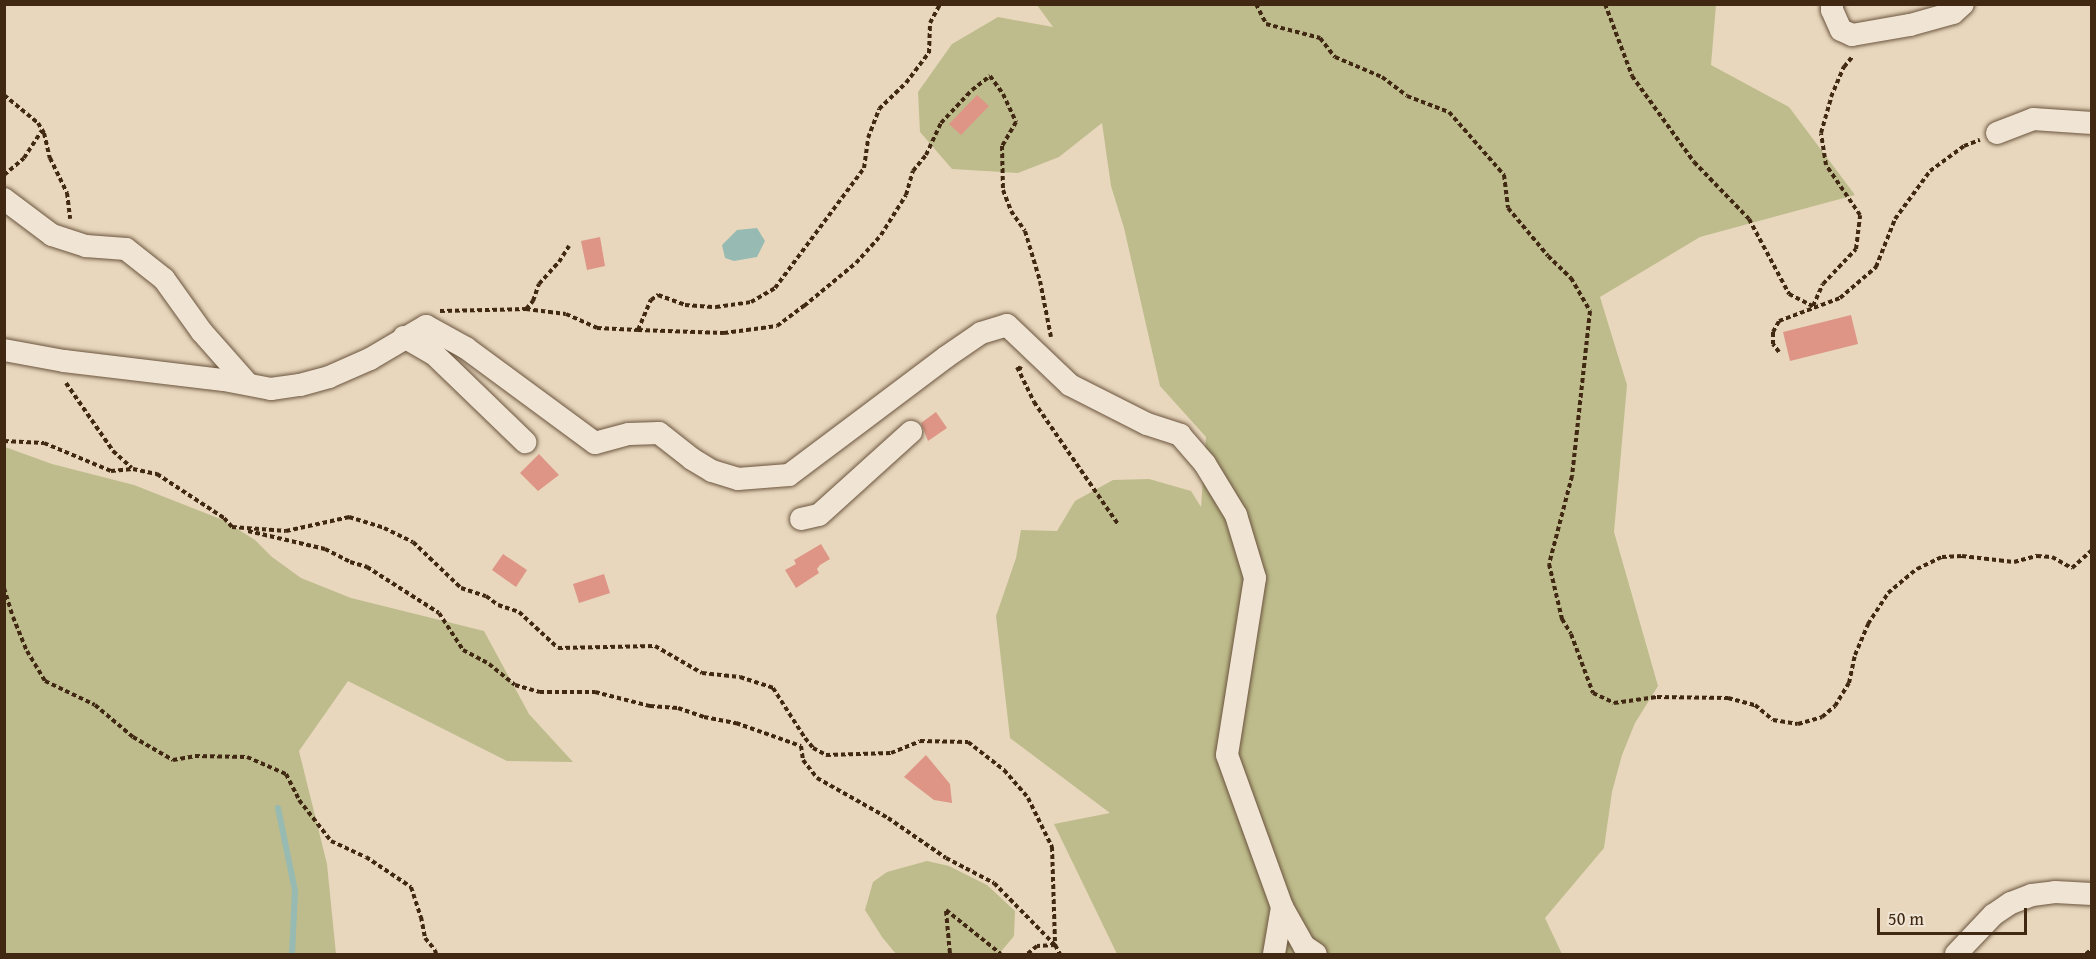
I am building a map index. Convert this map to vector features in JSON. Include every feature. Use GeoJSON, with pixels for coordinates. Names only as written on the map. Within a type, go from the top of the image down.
{"type":"FeatureCollection","features":[{"type":"Feature","properties":{"kind":"street"},"geometry":{"type":"LineString","coordinates":[[1832,4],[1832,10],[1841,30],[1852,35],[1953,13],[1963,4]]}},
{"type":"Feature","properties":{"kind":"street"},"geometry":{"type":"LineString","coordinates":[[1997,133],[2033,119],[2091,123]]}},
{"type":"Feature","properties":{"kind":"street"},"geometry":{"type":"LineString","coordinates":[[4,199],[52,235],[76,243],[126,249],[164,279],[202,332],[248,384]]}},
{"type":"Feature","properties":{"kind":"street"},"geometry":{"type":"LineString","coordinates":[[4,350],[64,361],[248,384],[271,389],[300,385],[329,377],[369,359],[426,326],[466,348],[595,443],[629,434],[659,433],[692,459],[712,471],[738,479],[789,475],[946,357],[981,333],[1007,325],[1070,385],[1147,424],[1180,435],[1205,464],[1236,516],[1256,578],[1227,755],[1282,908],[1304,946],[1316,954]]}},
{"type":"Feature","properties":{"kind":"street"},"geometry":{"type":"LineString","coordinates":[[412,333],[525,442]]}},
{"type":"Feature","properties":{"kind":"street"},"geometry":{"type":"LineString","coordinates":[[801,519],[819,515],[911,432]]}},
{"type":"Feature","properties":{"kind":"street"},"geometry":{"type":"LineString","coordinates":[[1956,954],[1993,915],[2011,903],[2031,895],[2055,892],[2091,894]]}},
{"type":"Feature","properties":{"kind":"street"},"geometry":{"type":"LineString","coordinates":[[1274,954],[1282,908]]}},
{"type":"Feature","properties":{"kind":"path"},"geometry":{"type":"LineString","coordinates":[[638,330],[651,300],[658,296],[685,305],[716,307],[751,302],[775,288],[864,168],[868,138],[879,109],[906,83],[929,53],[930,23],[940,4]]}},
{"type":"Feature","properties":{"kind":"path"},"geometry":{"type":"LineString","coordinates":[[1256,4],[1266,24],[1320,38],[1335,57],[1382,76],[1407,96],[1449,112],[1504,175],[1508,208],[1548,256],[1571,278],[1590,311],[1572,476],[1549,564],[1562,620],[1571,634],[1593,693],[1614,703],[1657,697],[1728,698],[1755,705],[1773,720],[1798,724],[1822,717],[1835,706],[1849,683],[1855,655],[1868,624],[1888,593],[1917,569],[1942,557],[1962,556],[2014,562],[2037,556],[2052,556],[2072,568],[2091,550]]}},
{"type":"Feature","properties":{"kind":"path"},"geometry":{"type":"LineString","coordinates":[[1605,4],[1632,76],[1694,162],[1749,219],[1789,294],[1814,306]]}},
{"type":"Feature","properties":{"kind":"path"},"geometry":{"type":"LineString","coordinates":[[1814,306],[1823,284],[1856,249],[1860,215],[1826,165],[1821,133],[1831,97],[1844,67],[1868,33]]}},
{"type":"Feature","properties":{"kind":"path"},"geometry":{"type":"LineString","coordinates":[[412,333],[438,312],[447,310],[526,309],[566,314],[597,328],[638,330],[724,333],[777,326],[856,263],[881,235],[906,195],[913,171],[926,155],[941,123],[972,90],[990,76],[1003,94],[1016,122],[1002,146],[1003,190],[1011,211],[1025,231],[1040,281],[1053,344]]}},
{"type":"Feature","properties":{"kind":"path"},"geometry":{"type":"LineString","coordinates":[[4,95],[42,130],[50,158],[67,193],[68,212],[76,243]]}},
{"type":"Feature","properties":{"kind":"path"},"geometry":{"type":"LineString","coordinates":[[4,175],[24,158],[42,130]]}},
{"type":"Feature","properties":{"kind":"path"},"geometry":{"type":"LineString","coordinates":[[1779,352],[1773,344],[1773,332],[1779,321],[1840,298],[1876,267],[1895,219],[1930,171],[1964,146],[1997,133]]}},
{"type":"Feature","properties":{"kind":"path"},"geometry":{"type":"LineString","coordinates":[[526,309],[533,301],[539,285],[559,262],[569,246]]}},
{"type":"Feature","properties":{"kind":"path"},"geometry":{"type":"LineString","coordinates":[[1055,370],[1031,372],[1017,367],[1047,422],[1118,524]]}},
{"type":"Feature","properties":{"kind":"path"},"geometry":{"type":"LineString","coordinates":[[62,378],[77,396],[113,451],[133,469]]}},
{"type":"Feature","properties":{"kind":"path"},"geometry":{"type":"LineString","coordinates":[[4,441],[44,443],[111,471],[133,469],[157,474],[224,518],[232,527],[325,549],[350,562],[367,567],[439,614],[463,650],[489,664],[515,686],[540,692],[595,692],[650,706],[678,708],[704,717],[736,723],[801,746],[803,760],[817,778],[888,818],[946,858],[994,883],[1055,945],[1060,954]]}},
{"type":"Feature","properties":{"kind":"path"},"geometry":{"type":"LineString","coordinates":[[232,527],[286,531],[349,517],[384,528],[413,542],[461,588],[486,596],[498,604],[519,612],[558,648],[655,646],[702,673],[740,677],[773,688],[805,738],[813,748],[826,755],[891,753],[920,741],[968,742],[1004,770],[1028,798],[1052,847],[1055,945]]}},
{"type":"Feature","properties":{"kind":"path"},"geometry":{"type":"LineString","coordinates":[[4,588],[27,651],[45,681],[95,705],[133,737],[173,760],[195,756],[247,757],[286,774],[299,800],[331,841],[366,857],[411,887],[425,938],[436,954]]}},
{"type":"Feature","properties":{"kind":"path"},"geometry":{"type":"LineString","coordinates":[[950,954],[946,910],[1001,954]]}},
{"type":"Feature","properties":{"kind":"path"},"geometry":{"type":"LineString","coordinates":[[1027,954],[1037,946],[1055,945]]}},
{"type":"Feature","properties":{"kind":"path"},"geometry":{"type":"LineString","coordinates":[[2086,954],[2091,949]]}},
{"type":"Feature","properties":{"kind":"shaded area"},"geometry":{"type":"Polygon","coordinates":[[[1037,5],[1716,5],[1711,65],[1789,107],[1855,195],[1700,237],[1600,297],[1627,385],[1614,532],[1658,686],[1635,723],[1622,755],[1612,792],[1604,848],[1545,918],[1562,954],[1117,954],[1054,824],[1110,813],[1010,738],[996,616],[1016,558],[1021,530],[1057,531],[1075,501],[1113,480],[1149,479],[1191,491],[1201,507],[1206,437],[1160,386],[1124,228],[1111,186],[1102,123],[1059,157],[1018,173],[952,169],[920,132],[918,92],[952,44],[998,17],[1053,27],[1037,5]]]}},
{"type":"Feature","properties":{"kind":"shaded area"},"geometry":{"type":"Polygon","coordinates":[[[5,447],[52,464],[134,485],[223,520],[255,540],[272,557],[301,578],[351,598],[484,631],[529,714],[573,762],[507,761],[348,681],[299,751],[327,864],[336,954],[5,954],[5,447]]]}},
{"type":"Feature","properties":{"kind":"shaded area"},"geometry":{"type":"Polygon","coordinates":[[[927,861],[949,866],[987,885],[1015,911],[1014,936],[999,954],[896,954],[882,937],[865,910],[873,882],[887,872],[927,861]]]}},
{"type":"Feature","properties":{"kind":"water"},"geometry":{"type":"Polygon","coordinates":[[[757,228],[765,241],[757,257],[734,261],[725,258],[722,245],[737,230],[757,228]]]}},
{"type":"Feature","properties":{"kind":"building"},"geometry":{"type":"Polygon","coordinates":[[[977,95],[989,106],[961,135],[949,124],[977,95]]]}},
{"type":"Feature","properties":{"kind":"building"},"geometry":{"type":"Polygon","coordinates":[[[600,237],[605,266],[587,270],[581,241],[600,237]]]}},
{"type":"Feature","properties":{"kind":"building"},"geometry":{"type":"Polygon","coordinates":[[[1851,315],[1858,344],[1790,361],[1783,332],[1851,315]]]}},
{"type":"Feature","properties":{"kind":"building"},"geometry":{"type":"Polygon","coordinates":[[[936,412],[947,428],[928,441],[921,423],[936,412]]]}},
{"type":"Feature","properties":{"kind":"building"},"geometry":{"type":"Polygon","coordinates":[[[539,454],[559,475],[538,491],[520,473],[539,454]]]}},
{"type":"Feature","properties":{"kind":"building"},"geometry":{"type":"Polygon","coordinates":[[[821,544],[830,559],[820,565],[817,569],[819,573],[796,588],[785,570],[796,564],[794,560],[821,544]]]}},
{"type":"Feature","properties":{"kind":"building"},"geometry":{"type":"Polygon","coordinates":[[[503,554],[527,570],[516,587],[492,570],[503,554]]]}},
{"type":"Feature","properties":{"kind":"building"},"geometry":{"type":"Polygon","coordinates":[[[604,574],[610,593],[579,603],[573,584],[604,574]]]}},
{"type":"Feature","properties":{"kind":"building"},"geometry":{"type":"Polygon","coordinates":[[[926,755],[950,784],[952,803],[934,800],[904,777],[926,755]]]}},
{"type":"Feature","properties":{"kind":"waterway"},"geometry":{"type":"LineString","coordinates":[[278,808],[295,891],[292,954]]}}]}
